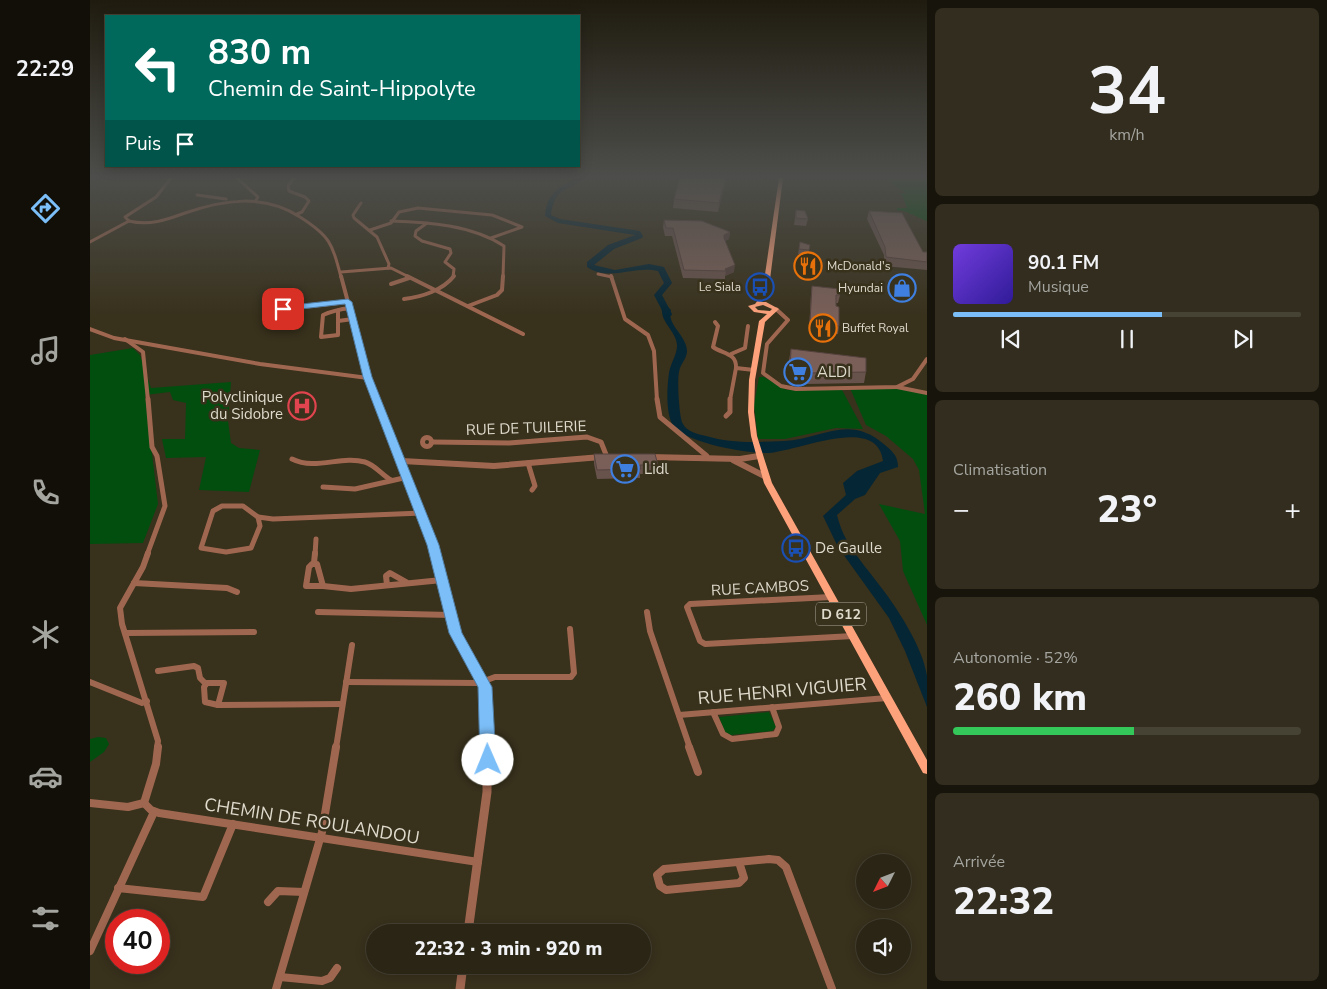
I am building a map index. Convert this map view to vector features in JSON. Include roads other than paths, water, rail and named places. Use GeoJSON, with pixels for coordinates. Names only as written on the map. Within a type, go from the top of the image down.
{"type":"FeatureCollection","features":[{"type":"Feature","properties":{"kind":"main road"},"geometry":{"type":"LineString","coordinates":[[772,312],[765,295],[775,224]]}},
{"type":"Feature","properties":{"kind":"main road"},"geometry":{"type":"LineString","coordinates":[[765,295],[751,306],[762,321],[772,312]]}},
{"type":"Feature","properties":{"kind":"main road"},"geometry":{"type":"LineString","coordinates":[[757,303],[770,304]]}},
{"type":"Feature","properties":{"kind":"main road"},"geometry":{"type":"LineString","coordinates":[[756,311],[772,312]]}},
{"type":"Feature","properties":{"kind":"main road","name":"D 612"},"geometry":{"type":"LineString","coordinates":[[762,321],[750,401],[754,436],[766,477],[777,501],[927,770]]}},
{"type":"Feature","properties":{"kind":"street"},"geometry":{"type":"LineString","coordinates":[[90,242],[119,224]]}},
{"type":"Feature","properties":{"kind":"street"},"geometry":{"type":"LineString","coordinates":[[309,224],[331,242],[341,272],[368,378],[422,513],[458,639],[483,682],[487,699],[487,779],[469,924]]}},
{"type":"Feature","properties":{"kind":"street"},"geometry":{"type":"LineString","coordinates":[[362,224],[377,237],[389,264],[388,268]]}},
{"type":"Feature","properties":{"kind":"street"},"geometry":{"type":"LineString","coordinates":[[370,230],[385,224]]}},
{"type":"Feature","properties":{"kind":"street"},"geometry":{"type":"LineString","coordinates":[[404,299],[412,298],[450,281],[455,272],[446,263],[445,259],[452,252],[450,249],[422,241],[415,236],[416,231],[426,224]]}},
{"type":"Feature","properties":{"kind":"street"},"geometry":{"type":"LineString","coordinates":[[433,224],[490,238],[505,248],[502,290],[498,295],[468,306]]}},
{"type":"Feature","properties":{"kind":"street"},"geometry":{"type":"LineString","coordinates":[[490,238],[522,227],[515,224]]}},
{"type":"Feature","properties":{"kind":"street"},"geometry":{"type":"LineString","coordinates":[[341,272],[388,268],[468,306],[513,331],[523,334]]}},
{"type":"Feature","properties":{"kind":"street"},"geometry":{"type":"LineString","coordinates":[[598,274],[612,276],[624,317],[648,335],[654,351],[656,402],[660,417],[707,456]]}},
{"type":"Feature","properties":{"kind":"street"},"geometry":{"type":"LineString","coordinates":[[391,284],[409,278]]}},
{"type":"Feature","properties":{"kind":"street"},"geometry":{"type":"LineString","coordinates":[[283,309],[348,302]]}},
{"type":"Feature","properties":{"kind":"street"},"geometry":{"type":"LineString","coordinates":[[338,310],[337,336],[321,337],[323,315],[338,310],[350,308]]}},
{"type":"Feature","properties":{"kind":"street"},"geometry":{"type":"LineString","coordinates":[[772,312],[785,316],[788,320],[767,344],[763,373],[784,388],[897,387],[927,393]]}},
{"type":"Feature","properties":{"kind":"street"},"geometry":{"type":"LineString","coordinates":[[338,320],[353,320]]}},
{"type":"Feature","properties":{"kind":"street"},"geometry":{"type":"LineString","coordinates":[[715,322],[718,326],[713,347],[731,354],[736,361],[730,395],[730,412],[726,416]]}},
{"type":"Feature","properties":{"kind":"street"},"geometry":{"type":"LineString","coordinates":[[731,354],[745,348],[748,326]]}},
{"type":"Feature","properties":{"kind":"street"},"geometry":{"type":"LineString","coordinates":[[90,329],[125,339],[260,364],[368,378]]}},
{"type":"Feature","properties":{"kind":"street"},"geometry":{"type":"LineString","coordinates":[[125,339],[125,341],[143,352],[146,361],[152,447],[157,456],[165,502],[154,541],[120,608],[158,735],[156,764],[144,803]]}},
{"type":"Feature","properties":{"kind":"street"},"geometry":{"type":"LineString","coordinates":[[897,387],[913,379],[927,359]]}},
{"type":"Feature","properties":{"kind":"street"},"geometry":{"type":"LineString","coordinates":[[736,368],[754,370]]}},
{"type":"Feature","properties":{"kind":"street","name":"RUE DE TUILERIE"},"geometry":{"type":"LineString","coordinates":[[433,442],[509,443],[587,437],[595,438],[603,443],[610,457]]}},
{"type":"Feature","properties":{"kind":"street"},"geometry":{"type":"LineString","coordinates":[[727,459],[759,454]]}},
{"type":"Feature","properties":{"kind":"street"},"geometry":{"type":"LineString","coordinates":[[641,457],[707,456],[727,459],[742,464],[766,477]]}},
{"type":"Feature","properties":{"kind":"street"},"geometry":{"type":"LineString","coordinates":[[402,461],[484,466],[610,457]]}},
{"type":"Feature","properties":{"kind":"street"},"geometry":{"type":"LineString","coordinates":[[292,459],[302,464],[332,461],[366,462],[391,480]]}},
{"type":"Feature","properties":{"kind":"street"},"geometry":{"type":"LineString","coordinates":[[528,463],[535,486],[532,490]]}},
{"type":"Feature","properties":{"kind":"street"},"geometry":{"type":"LineString","coordinates":[[323,487],[334,490],[364,489],[391,480],[408,478]]}},
{"type":"Feature","properties":{"kind":"street"},"geometry":{"type":"LineString","coordinates":[[258,517],[260,526],[253,545],[248,549],[208,550],[200,546],[213,511],[218,507],[243,506],[258,517],[273,519],[422,513]]}},
{"type":"Feature","properties":{"kind":"street"},"geometry":{"type":"LineString","coordinates":[[260,526],[273,519]]}},
{"type":"Feature","properties":{"kind":"street"},"geometry":{"type":"LineString","coordinates":[[314,563],[316,539]]}},
{"type":"Feature","properties":{"kind":"street"},"geometry":{"type":"LineString","coordinates":[[314,563],[308,567],[305,584],[309,587],[323,586],[350,589],[406,582],[442,580]]}},
{"type":"Feature","properties":{"kind":"street"},"geometry":{"type":"LineString","coordinates":[[314,563],[320,567],[323,586]]}},
{"type":"Feature","properties":{"kind":"street"},"geometry":{"type":"LineString","coordinates":[[387,585],[386,576],[390,573],[406,580],[406,582]]}},
{"type":"Feature","properties":{"kind":"street"},"geometry":{"type":"LineString","coordinates":[[134,583],[228,588],[237,592]]}},
{"type":"Feature","properties":{"kind":"street","name":"RUE CAMBOS"},"geometry":{"type":"LineString","coordinates":[[831,597],[690,604],[687,608],[700,641],[705,644],[853,636]]}},
{"type":"Feature","properties":{"kind":"street"},"geometry":{"type":"LineString","coordinates":[[318,612],[450,615]]}},
{"type":"Feature","properties":{"kind":"street","name":"RUE HENRI VIGUIER"},"geometry":{"type":"LineString","coordinates":[[647,612],[650,631],[698,772]]}},
{"type":"Feature","properties":{"kind":"street"},"geometry":{"type":"LineString","coordinates":[[346,682],[483,682],[495,677],[571,677],[574,673],[570,630]]}},
{"type":"Feature","properties":{"kind":"street"},"geometry":{"type":"LineString","coordinates":[[126,633],[254,632]]}},
{"type":"Feature","properties":{"kind":"street"},"geometry":{"type":"LineString","coordinates":[[276,989],[321,837],[352,644]]}},
{"type":"Feature","properties":{"kind":"street"},"geometry":{"type":"LineString","coordinates":[[158,670],[194,666],[198,668],[200,678],[206,684]]}},
{"type":"Feature","properties":{"kind":"street"},"geometry":{"type":"LineString","coordinates":[[90,682],[142,703],[147,701]]}},
{"type":"Feature","properties":{"kind":"street"},"geometry":{"type":"LineString","coordinates":[[206,684],[218,682],[224,684],[218,705]]}},
{"type":"Feature","properties":{"kind":"street"},"geometry":{"type":"LineString","coordinates":[[206,684],[204,687],[205,702],[218,705],[342,704]]}},
{"type":"Feature","properties":{"kind":"street","name":"RUE HENRI VIGUIER"},"geometry":{"type":"LineString","coordinates":[[679,715],[887,698]]}},
{"type":"Feature","properties":{"kind":"street"},"geometry":{"type":"LineString","coordinates":[[713,712],[722,734],[732,739],[776,734],[779,727],[772,707]]}},
{"type":"Feature","properties":{"kind":"street"},"geometry":{"type":"LineString","coordinates":[[90,803],[128,807],[144,803]]}},
{"type":"Feature","properties":{"kind":"street"},"geometry":{"type":"LineString","coordinates":[[90,951],[154,812],[144,803]]}},
{"type":"Feature","properties":{"kind":"street","name":"CHEMIN DE ROULANDOU"},"geometry":{"type":"LineString","coordinates":[[154,812],[478,862]]}},
{"type":"Feature","properties":{"kind":"street"},"geometry":{"type":"LineString","coordinates":[[118,888],[197,898],[203,897],[234,824]]}},
{"type":"Feature","properties":{"kind":"street"},"geometry":{"type":"LineString","coordinates":[[739,862],[744,878],[739,884],[666,890],[660,886],[657,875],[659,871],[664,869],[739,862],[774,859],[786,866],[832,989]]}},
{"type":"Feature","properties":{"kind":"street"},"geometry":{"type":"LineString","coordinates":[[268,902],[278,891],[304,892]]}},
{"type":"Feature","properties":{"kind":"street"},"geometry":{"type":"LineString","coordinates":[[280,977],[322,981],[330,978],[337,968]]}},
{"type":"Feature","properties":{"kind":"street"},"geometry":{"type":"LineString","coordinates":[[460,989],[462,974]]}},
{"type":"Feature","properties":{"kind":"water"},"geometry":{"type":"Polygon","coordinates":[[[660,299],[671,310],[671,320],[686,346],[687,354],[680,369],[678,383],[680,414],[683,424],[690,431],[716,439],[755,442],[784,441],[847,429],[872,436],[894,454],[898,467],[880,473],[865,495],[855,499],[837,515],[848,543],[908,627],[920,652],[927,676],[927,707],[905,651],[889,618],[838,547],[823,516],[846,495],[843,483],[857,471],[883,461],[877,447],[866,439],[850,437],[832,439],[778,452],[756,453],[705,443],[682,433],[672,423],[668,409],[669,373],[677,344],[664,319],[660,299]]]}},
{"type":"Feature","properties":{"kind":"waterway"},"geometry":{"type":"LineString","coordinates":[[579,224],[637,233],[639,236],[611,247],[590,264],[591,267],[615,272],[649,266],[661,269],[668,283],[658,295],[668,314]]}},
{"type":"Feature","properties":{"kind":"place","name":"McDonald's"},"geometry":{"type":"Point","coordinates":[808,266]}},
{"type":"Feature","properties":{"kind":"place","name":"Le Siala"},"geometry":{"type":"Point","coordinates":[760,287]}},
{"type":"Feature","properties":{"kind":"place","name":"Hyundai"},"geometry":{"type":"Point","coordinates":[902,288]}},
{"type":"Feature","properties":{"kind":"place","name":"Buffet Royal"},"geometry":{"type":"Point","coordinates":[823,328]}},
{"type":"Feature","properties":{"kind":"place","name":"ALDI"},"geometry":{"type":"Point","coordinates":[798,372]}},
{"type":"Feature","properties":{"kind":"place","name":"Polyclinique du Sidobre"},"geometry":{"type":"Point","coordinates":[302,406]}},
{"type":"Feature","properties":{"kind":"place","name":"Lidl"},"geometry":{"type":"Point","coordinates":[625,469]}},
{"type":"Feature","properties":{"kind":"place","name":"De Gaulle"},"geometry":{"type":"Point","coordinates":[796,548]}}]}
